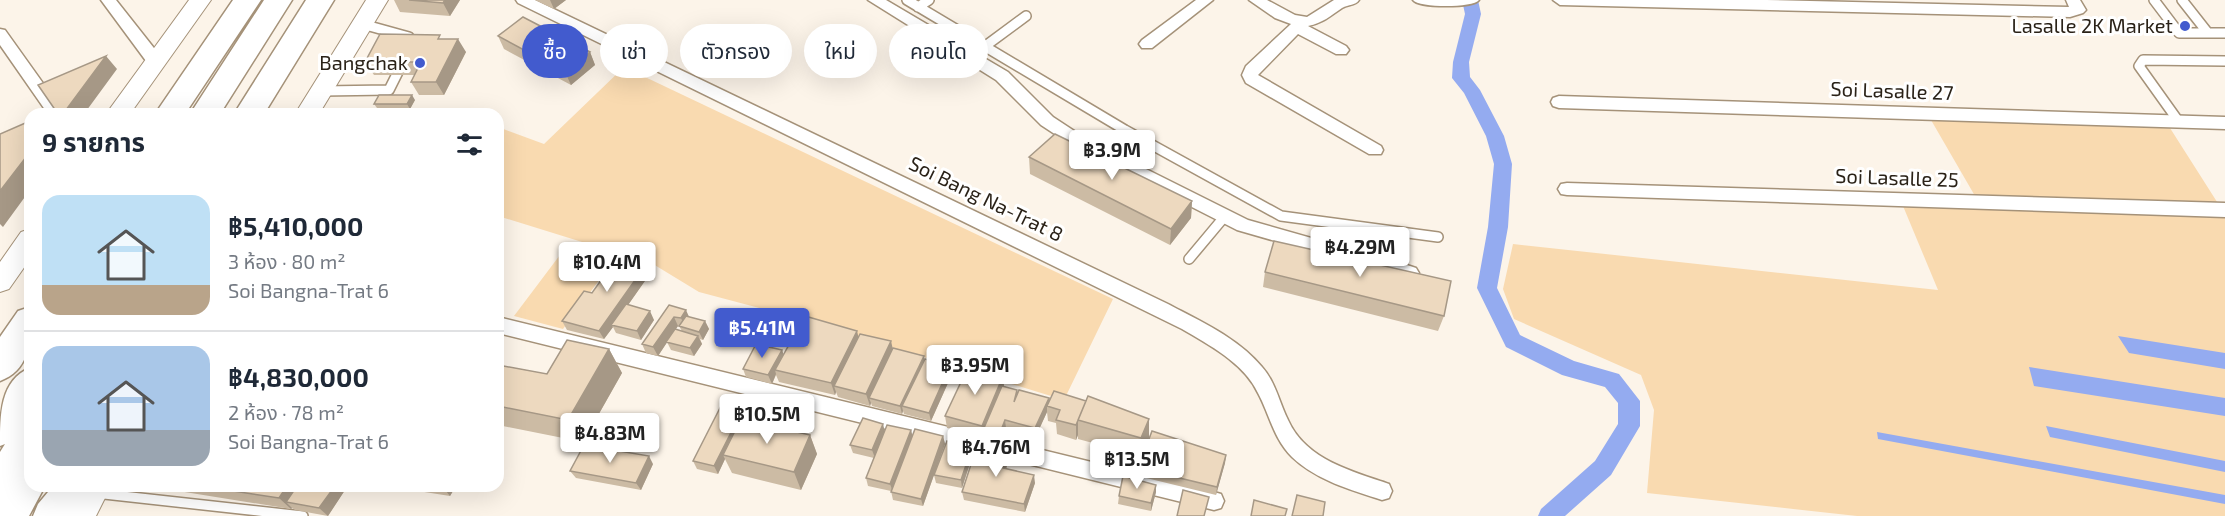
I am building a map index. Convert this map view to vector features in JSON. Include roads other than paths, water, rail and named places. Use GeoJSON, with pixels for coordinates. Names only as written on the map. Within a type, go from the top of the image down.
{"type":"FeatureCollection","features":[{"type":"Feature","properties":{"kind":"highway"},"geometry":{"type":"LineString","coordinates":[[174,108],[247,0]]}},
{"type":"Feature","properties":{"kind":"highway"},"geometry":{"type":"LineString","coordinates":[[209,108],[278,0]]}},
{"type":"Feature","properties":{"kind":"highway"},"geometry":{"type":"LineString","coordinates":[[236,108],[303,0]]}},
{"type":"Feature","properties":{"kind":"highway"},"geometry":{"type":"LineString","coordinates":[[253,108],[320,0]]}},
{"type":"Feature","properties":{"kind":"highway"},"geometry":{"type":"LineString","coordinates":[[0,366],[24,330]]}},
{"type":"Feature","properties":{"kind":"highway"},"geometry":{"type":"LineString","coordinates":[[0,430],[24,392]]}},
{"type":"Feature","properties":{"kind":"highway"},"geometry":{"type":"LineString","coordinates":[[0,485],[24,447]]}},
{"type":"Feature","properties":{"kind":"highway"},"geometry":{"type":"LineString","coordinates":[[8,516],[24,488]]}},
{"type":"Feature","properties":{"kind":"highway"},"geometry":{"type":"LineString","coordinates":[[52,516],[86,495]]}},
{"type":"Feature","properties":{"kind":"main road"},"geometry":{"type":"LineString","coordinates":[[122,108],[200,0]]}},
{"type":"Feature","properties":{"kind":"main road"},"geometry":{"type":"LineString","coordinates":[[173,38],[214,0]]}},
{"type":"Feature","properties":{"kind":"main road"},"geometry":{"type":"LineString","coordinates":[[322,88],[359,0]]}},
{"type":"Feature","properties":{"kind":"main road"},"geometry":{"type":"LineString","coordinates":[[310,108],[377,0]]}},
{"type":"Feature","properties":{"kind":"main road"},"geometry":{"type":"LineString","coordinates":[[0,282],[24,248]]}},
{"type":"Feature","properties":{"kind":"street"},"geometry":{"type":"LineString","coordinates":[[108,0],[155,61]]}},
{"type":"Feature","properties":{"kind":"street","name":"Soi Bang Na-Trat 8"},"geometry":{"type":"LineString","coordinates":[[523,0],[1161,309],[1208,335],[1249,366],[1264,384],[1280,426],[1291,444],[1306,458],[1332,473],[1382,492]]}},
{"type":"Feature","properties":{"kind":"street"},"geometry":{"type":"LineString","coordinates":[[875,0],[1002,76],[1047,120],[1083,144],[1225,216],[1243,225],[1282,238],[1428,279]]}},
{"type":"Feature","properties":{"kind":"street"},"geometry":{"type":"LineString","coordinates":[[1147,44],[1206,0]]}},
{"type":"Feature","properties":{"kind":"street"},"geometry":{"type":"LineString","coordinates":[[1256,0],[1341,50]]}},
{"type":"Feature","properties":{"kind":"street"},"geometry":{"type":"LineString","coordinates":[[1347,0],[1314,22],[1299,25],[1252,70],[1250,75],[1252,79],[1375,150]]}},
{"type":"Feature","properties":{"kind":"street"},"geometry":{"type":"LineString","coordinates":[[1420,0],[1472,0]]}},
{"type":"Feature","properties":{"kind":"street"},"geometry":{"type":"LineString","coordinates":[[1560,0],[2070,12],[2078,10],[2073,0]]}},
{"type":"Feature","properties":{"kind":"street"},"geometry":{"type":"LineString","coordinates":[[0,34],[53,108]]}},
{"type":"Feature","properties":{"kind":"street","name":"Soi Lasalle 27"},"geometry":{"type":"LineString","coordinates":[[1559,102],[2225,123]]}},
{"type":"Feature","properties":{"kind":"street","name":"Soi Lasalle 25"},"geometry":{"type":"LineString","coordinates":[[1568,189],[2225,210]]}},
{"type":"Feature","properties":{"kind":"street"},"geometry":{"type":"LineString","coordinates":[[504,327],[1214,501]]}},
{"type":"Feature","properties":{"kind":"lane"},"geometry":{"type":"LineString","coordinates":[[907,0],[947,24]]}},
{"type":"Feature","properties":{"kind":"lane"},"geometry":{"type":"LineString","coordinates":[[918,7],[929,0]]}},
{"type":"Feature","properties":{"kind":"lane"},"geometry":{"type":"LineString","coordinates":[[2154,0],[2179,33],[2225,33]]}},
{"type":"Feature","properties":{"kind":"lane"},"geometry":{"type":"LineString","coordinates":[[2182,0],[2208,33]]}},
{"type":"Feature","properties":{"kind":"lane"},"geometry":{"type":"LineString","coordinates":[[988,43],[1026,16]]}},
{"type":"Feature","properties":{"kind":"lane"},"geometry":{"type":"LineString","coordinates":[[362,24],[416,38],[410,49]]}},
{"type":"Feature","properties":{"kind":"lane"},"geometry":{"type":"LineString","coordinates":[[988,48],[1125,130],[1281,216],[1438,237]]}},
{"type":"Feature","properties":{"kind":"lane"},"geometry":{"type":"LineString","coordinates":[[322,88],[389,90],[405,59]]}},
{"type":"Feature","properties":{"kind":"lane"},"geometry":{"type":"LineString","coordinates":[[2179,122],[2139,66],[2140,63],[2143,60],[2225,61]]}},
{"type":"Feature","properties":{"kind":"lane"},"geometry":{"type":"LineString","coordinates":[[1189,259],[1225,216]]}},
{"type":"Feature","properties":{"kind":"lane"},"geometry":{"type":"LineString","coordinates":[[86,495],[303,516]]}},
{"type":"Feature","properties":{"kind":"water"},"geometry":{"type":"Polygon","coordinates":[[[2118,336],[2225,353],[2225,369],[2129,353],[2118,336]]]}},
{"type":"Feature","properties":{"kind":"water"},"geometry":{"type":"Polygon","coordinates":[[[2029,367],[2225,398],[2225,416],[2034,386],[2029,367]]]}},
{"type":"Feature","properties":{"kind":"water"},"geometry":{"type":"Polygon","coordinates":[[[2046,426],[2225,461],[2225,472],[2050,437],[2046,426]]]}},
{"type":"Feature","properties":{"kind":"water"},"geometry":{"type":"Polygon","coordinates":[[[1877,432],[2225,495],[2225,504],[1878,439],[1877,432]]]}},
{"type":"Feature","properties":{"kind":"waterway"},"geometry":{"type":"LineString","coordinates":[[1470,0],[1473,14],[1461,62],[1461,78],[1471,90],[1495,136],[1503,164],[1498,227],[1487,288],[1513,341],[1569,369],[1612,380],[1629,401],[1629,426],[1603,468],[1549,516]]}},
{"type":"Feature","properties":{"kind":"place","name":"Lasalle 2K Market"},"geometry":{"type":"Point","coordinates":[2185,26]}},
{"type":"Feature","properties":{"kind":"place","name":"Bangchak"},"geometry":{"type":"Point","coordinates":[420,63]}}]}
